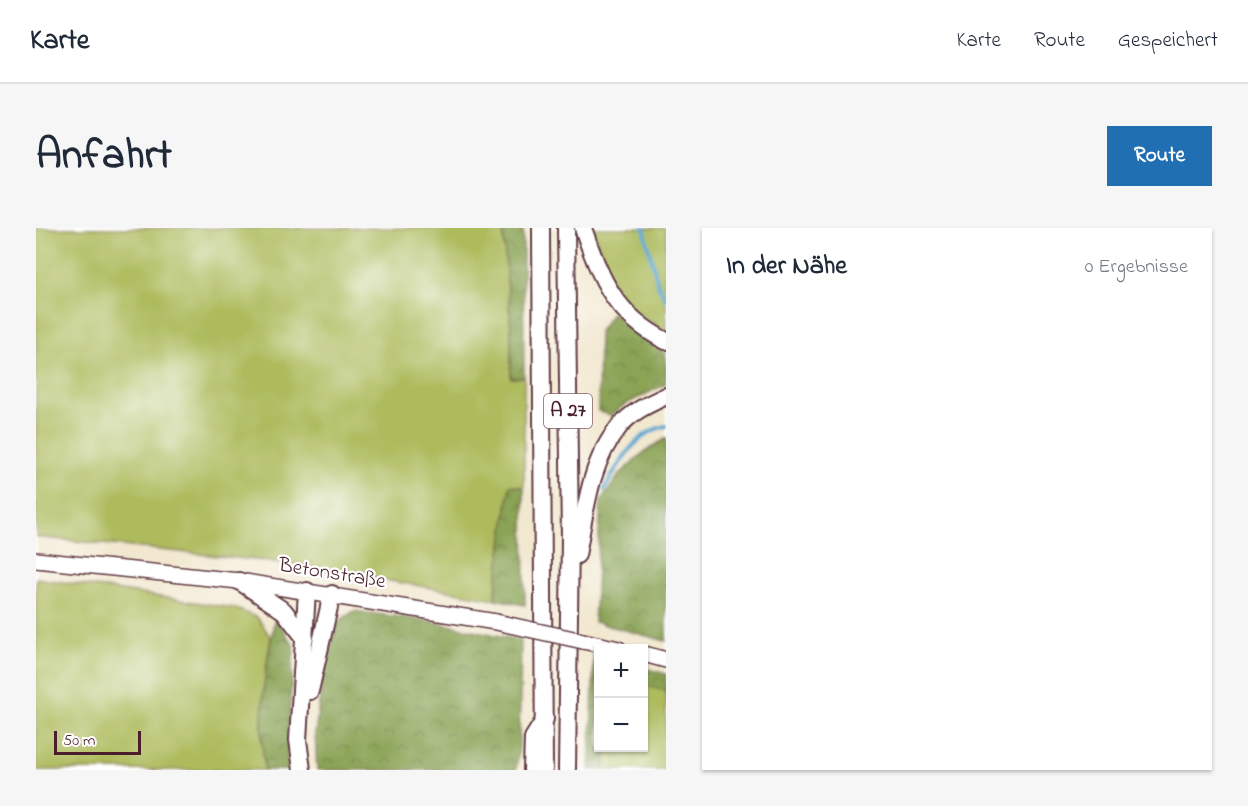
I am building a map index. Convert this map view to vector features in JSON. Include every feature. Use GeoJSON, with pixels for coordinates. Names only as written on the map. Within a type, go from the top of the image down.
{"type":"FeatureCollection","features":[{"type":"Feature","properties":{"kind":"highway","name":"A 27"},"geometry":{"type":"LineString","coordinates":[[542,228],[546,718],[544,770]]}},
{"type":"Feature","properties":{"kind":"highway","name":"A 27"},"geometry":{"type":"LineString","coordinates":[[566,228],[569,594],[567,770]]}},
{"type":"Feature","properties":{"kind":"highway"},"geometry":{"type":"LineString","coordinates":[[583,228],[606,289],[627,316],[666,341]]}},
{"type":"Feature","properties":{"kind":"highway"},"geometry":{"type":"LineString","coordinates":[[569,594],[586,506],[605,447],[620,425],[641,408],[666,396]]}},
{"type":"Feature","properties":{"kind":"highway"},"geometry":{"type":"LineString","coordinates":[[239,581],[284,611],[305,638]]}},
{"type":"Feature","properties":{"kind":"highway"},"geometry":{"type":"LineString","coordinates":[[302,770],[298,740],[307,591]]}},
{"type":"Feature","properties":{"kind":"highway"},"geometry":{"type":"LineString","coordinates":[[309,770],[307,727],[311,678],[332,594]]}},
{"type":"Feature","properties":{"kind":"highway"},"geometry":{"type":"LineString","coordinates":[[532,770],[533,738],[546,718]]}},
{"type":"Feature","properties":{"kind":"main road","name":"Betonstraße"},"geometry":{"type":"LineString","coordinates":[[36,560],[239,581],[332,594],[496,622],[600,644]]}},
{"type":"Feature","properties":{"kind":"main road"},"geometry":{"type":"LineString","coordinates":[[648,655],[666,660]]}},
{"type":"Feature","properties":{"kind":"green space"},"geometry":{"type":"Polygon","coordinates":[[[36,228],[503,228],[511,329],[511,378],[524,377],[524,487],[510,485],[495,599],[285,563],[36,537],[36,228]]]}},
{"type":"Feature","properties":{"kind":"green space"},"geometry":{"type":"Polygon","coordinates":[[[503,228],[523,228],[524,377],[511,378],[511,329],[503,228]]]}},
{"type":"Feature","properties":{"kind":"green space"},"geometry":{"type":"Polygon","coordinates":[[[592,228],[666,228],[666,332],[634,311],[615,290],[592,228]]]}},
{"type":"Feature","properties":{"kind":"green space"},"geometry":{"type":"Polygon","coordinates":[[[613,312],[631,330],[666,353],[666,384],[624,405],[611,416],[598,411],[599,331],[613,312]]]}},
{"type":"Feature","properties":{"kind":"green space"},"geometry":{"type":"Polygon","coordinates":[[[666,438],[666,641],[594,622],[601,501],[620,474],[643,453],[666,438]]]}},
{"type":"Feature","properties":{"kind":"green space"},"geometry":{"type":"Polygon","coordinates":[[[510,485],[524,487],[525,605],[495,599],[510,485]]]}},
{"type":"Feature","properties":{"kind":"green space"},"geometry":{"type":"Polygon","coordinates":[[[36,578],[234,608],[258,618],[271,638],[262,704],[265,770],[36,770],[36,578]]]}},
{"type":"Feature","properties":{"kind":"green space"},"geometry":{"type":"Polygon","coordinates":[[[354,611],[430,621],[521,640],[519,748],[516,770],[317,770],[315,733],[324,666],[339,621],[354,611]]]}},
{"type":"Feature","properties":{"kind":"green space"},"geometry":{"type":"Polygon","coordinates":[[[275,617],[294,646],[287,754],[289,770],[265,770],[263,751],[262,712],[275,617]]]}},
{"type":"Feature","properties":{"kind":"green space"},"geometry":{"type":"Polygon","coordinates":[[[594,656],[594,752],[606,752],[604,770],[590,770],[594,656]]]}},
{"type":"Feature","properties":{"kind":"green space"},"geometry":{"type":"Polygon","coordinates":[[[648,669],[666,674],[666,691],[648,686],[648,669]]]}},
{"type":"Feature","properties":{"kind":"green space"},"geometry":{"type":"Polygon","coordinates":[[[648,686],[666,691],[666,770],[604,770],[606,752],[648,752],[648,686]]]}},
{"type":"Feature","properties":{"kind":"waterway"},"geometry":{"type":"LineString","coordinates":[[644,228],[658,285],[666,300]]}},
{"type":"Feature","properties":{"kind":"waterway"},"geometry":{"type":"LineString","coordinates":[[604,490],[636,442],[655,429],[666,426]]}}]}
